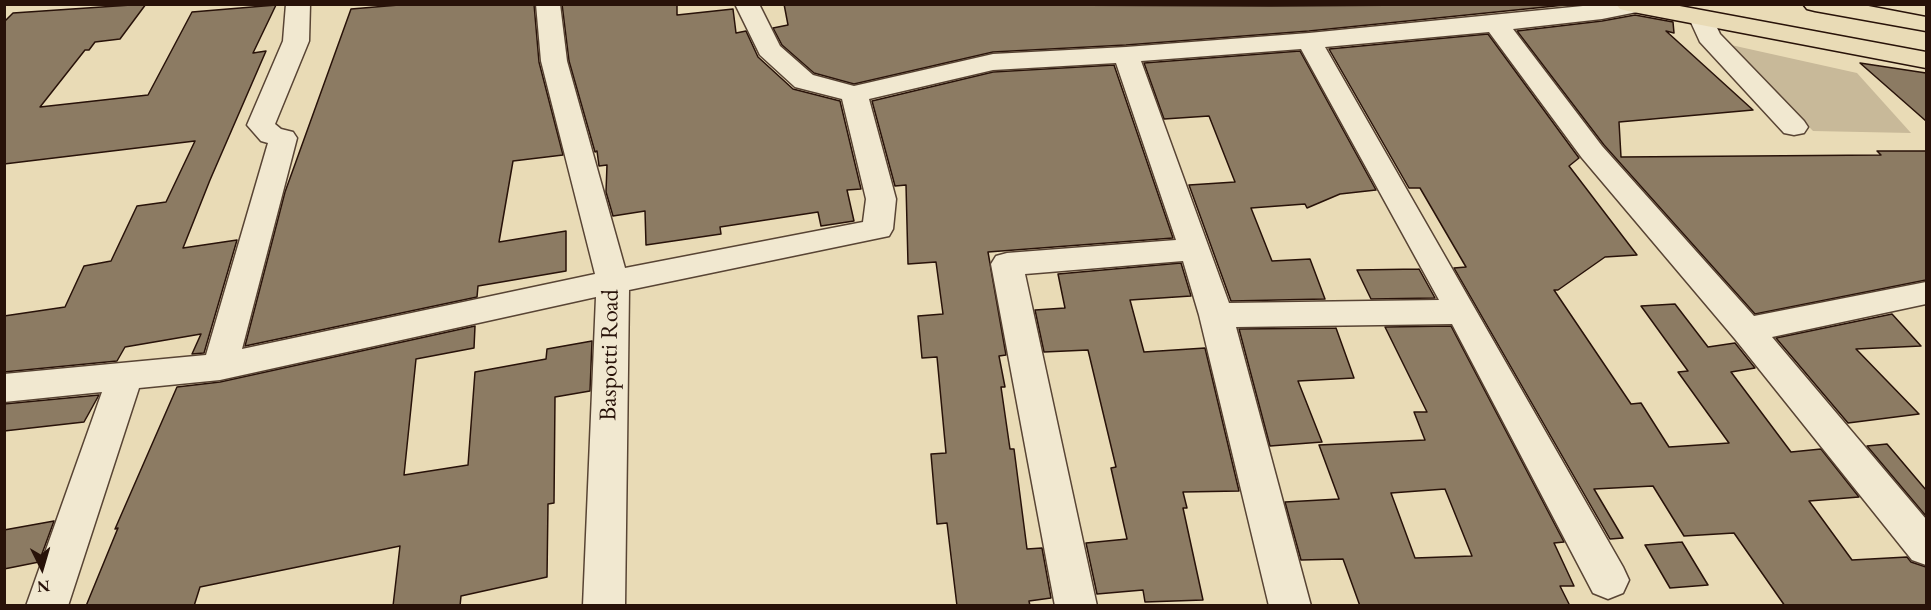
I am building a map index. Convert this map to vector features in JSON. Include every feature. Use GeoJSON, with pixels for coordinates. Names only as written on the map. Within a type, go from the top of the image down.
{"type":"FeatureCollection","features":[{"type":"Feature","properties":{"kind":"highway"},"geometry":{"type":"LineString","coordinates":[[1815,4],[1926,24]]}},
{"type":"Feature","properties":{"kind":"highway"},"geometry":{"type":"LineString","coordinates":[[1631,5],[1691,11],[1926,49]]}},
{"type":"Feature","properties":{"kind":"highway"},"geometry":{"type":"LineString","coordinates":[[1691,11],[1926,60]]}},
{"type":"Feature","properties":{"kind":"street"},"geometry":{"type":"LineString","coordinates":[[220,368],[283,138],[271,135],[261,125],[296,41],[298,4]]}},
{"type":"Feature","properties":{"kind":"street","name":"Baspotti Road"},"geometry":{"type":"LineString","coordinates":[[548,4],[554,61],[613,282],[604,606]]}},
{"type":"Feature","properties":{"kind":"street"},"geometry":{"type":"LineString","coordinates":[[747,4],[769,50],[804,81],[854,94],[993,62],[1126,55],[1309,41],[1496,24],[1602,12],[1631,5]]}},
{"type":"Feature","properties":{"kind":"street"},"geometry":{"type":"LineString","coordinates":[[1691,11],[1709,37],[1794,127]]}},
{"type":"Feature","properties":{"kind":"street"},"geometry":{"type":"LineString","coordinates":[[1496,24],[1592,152],[1747,330],[1926,548]]}},
{"type":"Feature","properties":{"kind":"street"},"geometry":{"type":"LineString","coordinates":[[1309,41],[1462,312],[1608,580]]}},
{"type":"Feature","properties":{"kind":"street"},"geometry":{"type":"LineString","coordinates":[[1126,55],[1196,249],[1216,315],[1290,606]]}},
{"type":"Feature","properties":{"kind":"street"},"geometry":{"type":"LineString","coordinates":[[4,388],[220,368],[613,282],[878,229],[881,199],[854,94]]}},
{"type":"Feature","properties":{"kind":"street"},"geometry":{"type":"LineString","coordinates":[[1076,606],[1007,264],[1196,249]]}},
{"type":"Feature","properties":{"kind":"street"},"geometry":{"type":"LineString","coordinates":[[1747,330],[1926,293]]}},
{"type":"Feature","properties":{"kind":"street"},"geometry":{"type":"LineString","coordinates":[[1216,315],[1462,312]]}},
{"type":"Feature","properties":{"kind":"street"},"geometry":{"type":"LineString","coordinates":[[47,606],[125,377]]}},
{"type":"Feature","properties":{"kind":"shaded area"},"geometry":{"type":"Polygon","coordinates":[[[1731,45],[1857,73],[1911,133],[1813,131],[1731,45]]]}},
{"type":"Feature","properties":{"kind":"building"},"geometry":{"type":"Polygon","coordinates":[[[146,4],[120,39],[95,42],[89,50],[85,50],[40,107],[148,95],[192,12],[276,5],[253,53],[266,51],[183,248],[237,240],[204,353],[192,354],[201,334],[125,347],[117,361],[4,372],[4,316],[65,307],[84,266],[111,261],[137,206],[166,202],[195,141],[4,164],[4,22],[13,13],[146,4]]]}},
{"type":"Feature","properties":{"kind":"building"},"geometry":{"type":"Polygon","coordinates":[[[411,4],[534,4],[539,62],[563,155],[513,161],[499,242],[566,231],[566,271],[478,286],[477,297],[245,346],[285,192],[351,9],[411,4]]]}},
{"type":"Feature","properties":{"kind":"building"},"geometry":{"type":"Polygon","coordinates":[[[562,4],[677,4],[677,15],[733,9],[736,33],[746,31],[758,57],[793,89],[840,101],[861,189],[847,190],[854,221],[821,226],[818,212],[720,227],[721,234],[646,245],[645,211],[613,216],[606,192],[607,165],[599,166],[597,151],[595,152],[569,61],[562,4]]]}},
{"type":"Feature","properties":{"kind":"building"},"geometry":{"type":"Polygon","coordinates":[[[784,4],[1271,6],[1575,4],[1309,31],[1126,45],[993,52],[854,84],[814,73],[782,45],[773,28],[788,25],[784,4]]]}},
{"type":"Feature","properties":{"kind":"building"},"geometry":{"type":"Polygon","coordinates":[[[1635,15],[1673,22],[1674,33],[1666,31],[1753,110],[1619,122],[1621,157],[1881,155],[1877,151],[1926,151],[1926,280],[1755,314],[1604,145],[1517,31],[1635,15]]]}},
{"type":"Feature","properties":{"kind":"building"},"geometry":{"type":"Polygon","coordinates":[[[1488,34],[1579,158],[1569,166],[1637,255],[1605,257],[1558,290],[1554,290],[1631,404],[1641,403],[1669,447],[1729,443],[1678,372],[1688,371],[1641,306],[1675,304],[1708,347],[1735,343],[1755,368],[1731,372],[1791,452],[1821,449],[1859,497],[1809,501],[1852,560],[1907,557],[1911,562],[1926,567],[1926,606],[1785,606],[1734,533],[1684,536],[1653,486],[1594,489],[1623,538],[1610,539],[1454,268],[1466,267],[1420,188],[1409,188],[1329,49],[1488,34]]]}},
{"type":"Feature","properties":{"kind":"building"},"geometry":{"type":"Polygon","coordinates":[[[1300,51],[1376,190],[1340,194],[1307,208],[1305,204],[1251,208],[1272,261],[1310,259],[1325,299],[1231,301],[1189,185],[1235,182],[1209,116],[1164,119],[1144,63],[1300,51]]]}},
{"type":"Feature","properties":{"kind":"building"},"geometry":{"type":"Polygon","coordinates":[[[1860,63],[1926,73],[1926,121],[1860,63]]]}},
{"type":"Feature","properties":{"kind":"building"},"geometry":{"type":"Polygon","coordinates":[[[1114,65],[1173,238],[988,252],[1006,355],[999,356],[1005,387],[1001,387],[1010,449],[1014,449],[1027,549],[1042,548],[1051,598],[1029,601],[1030,606],[957,606],[947,523],[937,524],[931,454],[946,453],[937,357],[922,358],[918,316],[943,314],[936,262],[908,264],[906,185],[895,186],[872,101],[993,72],[1114,65]]]}},
{"type":"Feature","properties":{"kind":"building"},"geometry":{"type":"Polygon","coordinates":[[[1181,263],[1191,296],[1130,300],[1144,352],[1205,348],[1239,491],[1183,492],[1187,508],[1183,508],[1203,600],[1145,602],[1143,590],[1097,594],[1086,543],[1127,539],[1111,468],[1116,467],[1088,350],[1044,352],[1035,310],[1065,308],[1058,274],[1181,263]]]}},
{"type":"Feature","properties":{"kind":"building"},"geometry":{"type":"Polygon","coordinates":[[[1419,269],[1435,298],[1371,299],[1357,270],[1419,269]]]}},
{"type":"Feature","properties":{"kind":"building"},"geometry":{"type":"Polygon","coordinates":[[[1892,314],[1921,346],[1856,349],[1919,414],[1848,423],[1776,338],[1892,314]]]}},
{"type":"Feature","properties":{"kind":"building"},"geometry":{"type":"Polygon","coordinates":[[[475,326],[474,348],[416,359],[404,475],[468,465],[475,372],[546,359],[547,349],[592,341],[590,391],[555,397],[554,503],[548,504],[547,577],[461,596],[460,606],[393,606],[400,546],[200,587],[194,606],[86,606],[118,528],[115,529],[177,387],[220,382],[475,326]]]}},
{"type":"Feature","properties":{"kind":"building"},"geometry":{"type":"Polygon","coordinates":[[[1451,326],[1564,542],[1554,543],[1574,586],[1560,586],[1570,606],[1360,606],[1343,559],[1301,560],[1285,502],[1339,499],[1319,445],[1425,440],[1414,412],[1427,412],[1385,327],[1451,326]],[[1445,489],[1391,493],[1415,558],[1472,556],[1445,489]]]}},
{"type":"Feature","properties":{"kind":"building"},"geometry":{"type":"Polygon","coordinates":[[[1336,328],[1354,378],[1298,381],[1322,442],[1270,446],[1239,329],[1336,328]]]}},
{"type":"Feature","properties":{"kind":"building"},"geometry":{"type":"Polygon","coordinates":[[[99,395],[84,422],[4,431],[4,404],[99,395]]]}},
{"type":"Feature","properties":{"kind":"building"},"geometry":{"type":"Polygon","coordinates":[[[1887,444],[1926,490],[1926,516],[1867,446],[1887,444]]]}},
{"type":"Feature","properties":{"kind":"building"},"geometry":{"type":"Polygon","coordinates":[[[54,521],[39,562],[4,569],[4,530],[54,521]]]}},
{"type":"Feature","properties":{"kind":"building"},"geometry":{"type":"Polygon","coordinates":[[[1682,542],[1708,585],[1670,588],[1645,545],[1682,542]]]}}]}
